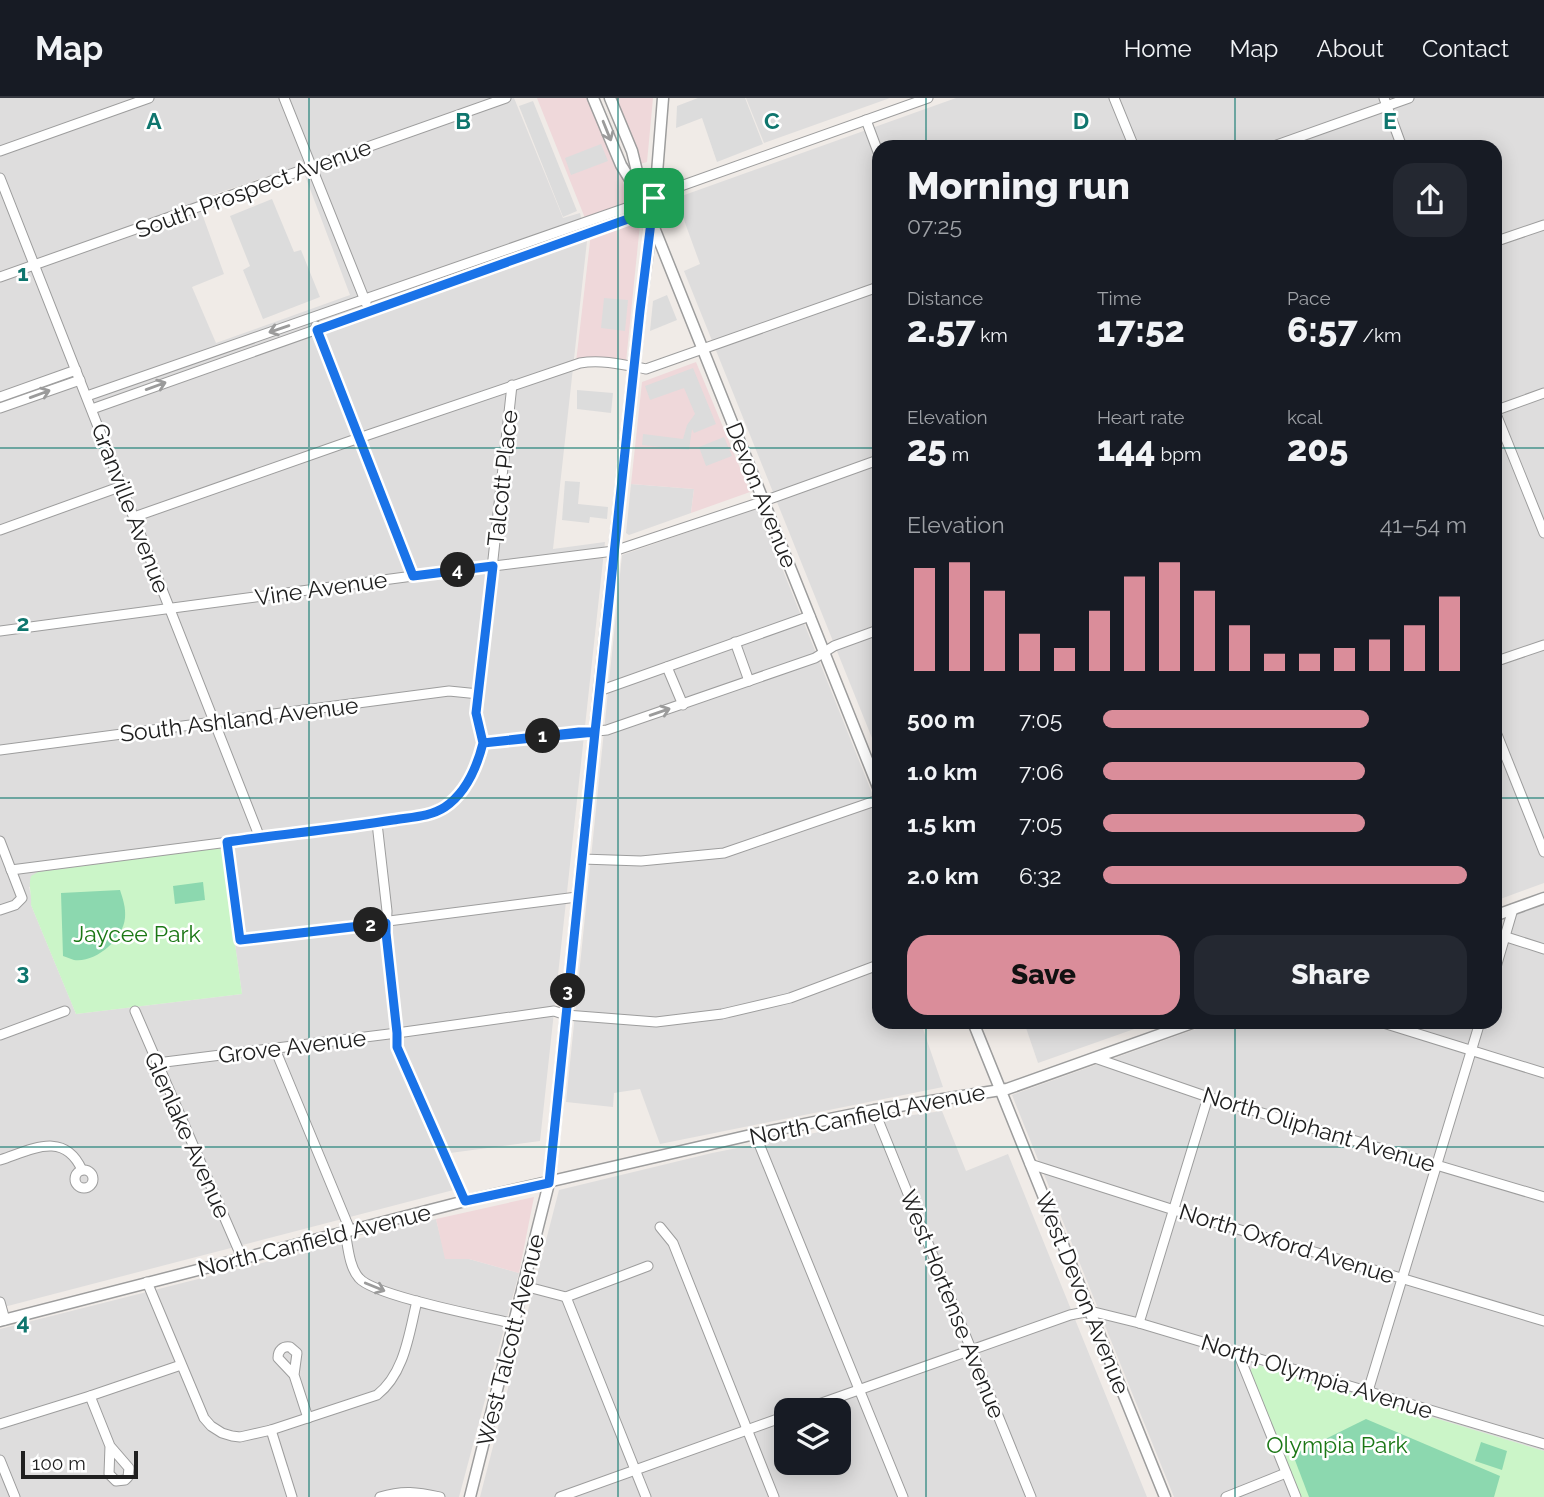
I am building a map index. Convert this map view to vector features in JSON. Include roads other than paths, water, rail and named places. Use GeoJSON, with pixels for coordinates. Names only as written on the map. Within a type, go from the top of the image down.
{"type":"FeatureCollection","features":[{"type":"Feature","properties":{"kind":"street"},"geometry":{"type":"LineString","coordinates":[[0,151],[149,98]]}},
{"type":"Feature","properties":{"kind":"street"},"geometry":{"type":"LineString","coordinates":[[284,98],[370,311]]}},
{"type":"Feature","properties":{"kind":"street","name":"South Prospect Avenue"},"geometry":{"type":"LineString","coordinates":[[0,277],[506,98]]}},
{"type":"Feature","properties":{"kind":"street","name":"Devon Avenue"},"geometry":{"type":"LineString","coordinates":[[593,98],[621,165],[650,201]]}},
{"type":"Feature","properties":{"kind":"street","name":"Devon Avenue"},"geometry":{"type":"LineString","coordinates":[[610,98],[650,201],[651,220],[810,616],[872,756]]}},
{"type":"Feature","properties":{"kind":"street"},"geometry":{"type":"LineString","coordinates":[[650,201],[663,98]]}},
{"type":"Feature","properties":{"kind":"street"},"geometry":{"type":"LineString","coordinates":[[92,409],[628,219],[664,192],[928,98]]}},
{"type":"Feature","properties":{"kind":"street"},"geometry":{"type":"LineString","coordinates":[[1114,98],[1131,140]]}},
{"type":"Feature","properties":{"kind":"street"},"geometry":{"type":"LineString","coordinates":[[1289,140],[1386,102],[1409,98]]}},
{"type":"Feature","properties":{"kind":"street"},"geometry":{"type":"LineString","coordinates":[[1386,102],[1400,140]]}},
{"type":"Feature","properties":{"kind":"street"},"geometry":{"type":"LineString","coordinates":[[866,120],[874,140]]}},
{"type":"Feature","properties":{"kind":"street","name":"Granville Avenue"},"geometry":{"type":"LineString","coordinates":[[0,178],[260,838]]}},
{"type":"Feature","properties":{"kind":"street"},"geometry":{"type":"LineString","coordinates":[[87,396],[650,201]]}},
{"type":"Feature","properties":{"kind":"street","name":"West Talcott Avenue"},"geometry":{"type":"LineString","coordinates":[[470,1497],[549,1183],[598,691],[651,220]]}},
{"type":"Feature","properties":{"kind":"street"},"geometry":{"type":"LineString","coordinates":[[1502,239],[1544,225]]}},
{"type":"Feature","properties":{"kind":"street"},"geometry":{"type":"LineString","coordinates":[[134,517],[512,385],[586,362],[623,364],[646,369],[872,288]]}},
{"type":"Feature","properties":{"kind":"street"},"geometry":{"type":"LineString","coordinates":[[312,317],[413,576]]}},
{"type":"Feature","properties":{"kind":"street"},"geometry":{"type":"LineString","coordinates":[[0,397],[76,370]]}},
{"type":"Feature","properties":{"kind":"street"},"geometry":{"type":"LineString","coordinates":[[0,408],[80,380]]}},
{"type":"Feature","properties":{"kind":"street","name":"Talcott Place"},"geometry":{"type":"LineString","coordinates":[[483,743],[476,713],[512,385]]}},
{"type":"Feature","properties":{"kind":"street"},"geometry":{"type":"LineString","coordinates":[[1502,408],[1544,393]]}},
{"type":"Feature","properties":{"kind":"street"},"geometry":{"type":"LineString","coordinates":[[1502,428],[1544,533]]}},
{"type":"Feature","properties":{"kind":"street","name":"Vine Avenue"},"geometry":{"type":"LineString","coordinates":[[0,631],[614,551],[872,462]]}},
{"type":"Feature","properties":{"kind":"street"},"geometry":{"type":"LineString","coordinates":[[0,530],[122,486]]}},
{"type":"Feature","properties":{"kind":"street"},"geometry":{"type":"LineString","coordinates":[[598,691],[810,616]]}},
{"type":"Feature","properties":{"kind":"street"},"geometry":{"type":"LineString","coordinates":[[11,870],[425,815],[443,808],[459,794],[467,784],[483,743],[607,730],[815,658],[834,646],[872,631]]}},
{"type":"Feature","properties":{"kind":"street"},"geometry":{"type":"LineString","coordinates":[[735,642],[749,681]]}},
{"type":"Feature","properties":{"kind":"street"},"geometry":{"type":"LineString","coordinates":[[1502,659],[1544,645]]}},
{"type":"Feature","properties":{"kind":"street"},"geometry":{"type":"LineString","coordinates":[[667,667],[682,705]]}},
{"type":"Feature","properties":{"kind":"street","name":"South Ashland Avenue"},"geometry":{"type":"LineString","coordinates":[[0,750],[449,691],[479,694]]}},
{"type":"Feature","properties":{"kind":"street"},"geometry":{"type":"LineString","coordinates":[[1502,747],[1544,852]]}},
{"type":"Feature","properties":{"kind":"street"},"geometry":{"type":"LineString","coordinates":[[582,859],[641,861],[723,853],[872,802]]}},
{"type":"Feature","properties":{"kind":"street"},"geometry":{"type":"LineString","coordinates":[[377,823],[387,911],[386,933],[397,1047],[465,1201]]}},
{"type":"Feature","properties":{"kind":"street"},"geometry":{"type":"LineString","coordinates":[[0,841],[22,898],[15,905],[0,910]]}},
{"type":"Feature","properties":{"kind":"street"},"geometry":{"type":"LineString","coordinates":[[227,842],[240,940],[577,897]]}},
{"type":"Feature","properties":{"kind":"street"},"geometry":{"type":"LineString","coordinates":[[1502,913],[1544,898]]}},
{"type":"Feature","properties":{"kind":"street"},"geometry":{"type":"LineString","coordinates":[[1502,949],[1513,909]]}},
{"type":"Feature","properties":{"kind":"street"},"geometry":{"type":"LineString","coordinates":[[1502,936],[1544,949]]}},
{"type":"Feature","properties":{"kind":"street","name":"Grove Avenue"},"geometry":{"type":"LineString","coordinates":[[157,1063],[554,1011],[566,1015],[656,1022],[722,1014],[790,998],[872,967]]}},
{"type":"Feature","properties":{"kind":"street"},"geometry":{"type":"LineString","coordinates":[[0,1035],[65,1011]]}},
{"type":"Feature","properties":{"kind":"street","name":"Glenlake Avenue"},"geometry":{"type":"LineString","coordinates":[[135,1011],[242,1258]]}},
{"type":"Feature","properties":{"kind":"street"},"geometry":{"type":"LineString","coordinates":[[976,1029],[1000,1090]]}},
{"type":"Feature","properties":{"kind":"street","name":"North Canfield Avenue"},"geometry":{"type":"LineString","coordinates":[[2,1320],[465,1201],[755,1134],[874,1110],[1007,1089],[1176,1029]]}},
{"type":"Feature","properties":{"kind":"street"},"geometry":{"type":"LineString","coordinates":[[1402,1029],[1544,1073]]}},
{"type":"Feature","properties":{"kind":"street"},"geometry":{"type":"LineString","coordinates":[[1368,1391],[1478,1029]]}},
{"type":"Feature","properties":{"kind":"street"},"geometry":{"type":"LineString","coordinates":[[275,1049],[348,1231],[354,1271],[358,1277],[373,1288],[515,1324]]}},
{"type":"Feature","properties":{"kind":"street","name":"North Oliphant Avenue"},"geometry":{"type":"LineString","coordinates":[[1095,1058],[1208,1097],[1544,1196]]}},
{"type":"Feature","properties":{"kind":"street","name":"West Devon Avenue"},"geometry":{"type":"LineString","coordinates":[[1000,1090],[1165,1497]]}},
{"type":"Feature","properties":{"kind":"street"},"geometry":{"type":"LineString","coordinates":[[1139,1323],[1208,1097]]}},
{"type":"Feature","properties":{"kind":"street","name":"West Hortense Avenue"},"geometry":{"type":"LineString","coordinates":[[874,1110],[1031,1497]]}},
{"type":"Feature","properties":{"kind":"street"},"geometry":{"type":"LineString","coordinates":[[755,1134],[903,1497]]}},
{"type":"Feature","properties":{"kind":"street"},"geometry":{"type":"LineString","coordinates":[[0,1160],[38,1147],[56,1146],[73,1156],[82,1170]]}},
{"type":"Feature","properties":{"kind":"street","name":"North Oxford Avenue"},"geometry":{"type":"LineString","coordinates":[[1031,1164],[1174,1210],[1544,1321]]}},
{"type":"Feature","properties":{"kind":"street"},"geometry":{"type":"LineString","coordinates":[[660,1227],[673,1243],[774,1497]]}},
{"type":"Feature","properties":{"kind":"street"},"geometry":{"type":"LineString","coordinates":[[524,1286],[566,1297],[648,1266]]}},
{"type":"Feature","properties":{"kind":"street"},"geometry":{"type":"LineString","coordinates":[[147,1282],[204,1418],[222,1433],[240,1437],[271,1430],[377,1395],[390,1383],[399,1367],[417,1301]]}},
{"type":"Feature","properties":{"kind":"street"},"geometry":{"type":"LineString","coordinates":[[566,1297],[646,1497]]}},
{"type":"Feature","properties":{"kind":"street"},"geometry":{"type":"LineString","coordinates":[[0,1302],[2,1320]]}},
{"type":"Feature","properties":{"kind":"street"},"geometry":{"type":"LineString","coordinates":[[837,1398],[1070,1315],[1090,1311]]}},
{"type":"Feature","properties":{"kind":"street","name":"North Olympia Avenue"},"geometry":{"type":"LineString","coordinates":[[1090,1311],[1139,1323],[1544,1444]]}},
{"type":"Feature","properties":{"kind":"street"},"geometry":{"type":"LineString","coordinates":[[1238,1353],[1296,1497]]}},
{"type":"Feature","properties":{"kind":"street"},"geometry":{"type":"LineString","coordinates":[[0,1424],[181,1365]]}},
{"type":"Feature","properties":{"kind":"street"},"geometry":{"type":"LineString","coordinates":[[294,1375],[308,1418]]}},
{"type":"Feature","properties":{"kind":"street"},"geometry":{"type":"LineString","coordinates":[[90,1396],[110,1446]]}},
{"type":"Feature","properties":{"kind":"street"},"geometry":{"type":"LineString","coordinates":[[559,1497],[774,1420]]}},
{"type":"Feature","properties":{"kind":"street"},"geometry":{"type":"LineString","coordinates":[[271,1430],[292,1497]]}},
{"type":"Feature","properties":{"kind":"street"},"geometry":{"type":"LineString","coordinates":[[0,1460],[15,1497]]}},
{"type":"Feature","properties":{"kind":"street"},"geometry":{"type":"LineString","coordinates":[[1226,1497],[1286,1473]]}},
{"type":"Feature","properties":{"kind":"street"},"geometry":{"type":"LineString","coordinates":[[380,1497],[412,1491],[440,1497]]}},
{"type":"Feature","properties":{"kind":"park label","name":"Jaycee Park"},"geometry":{"type":"Point","coordinates":[137,933]}},
{"type":"Feature","properties":{"kind":"park label","name":"Olympia Park"},"geometry":{"type":"Point","coordinates":[1337,1444]}}]}
